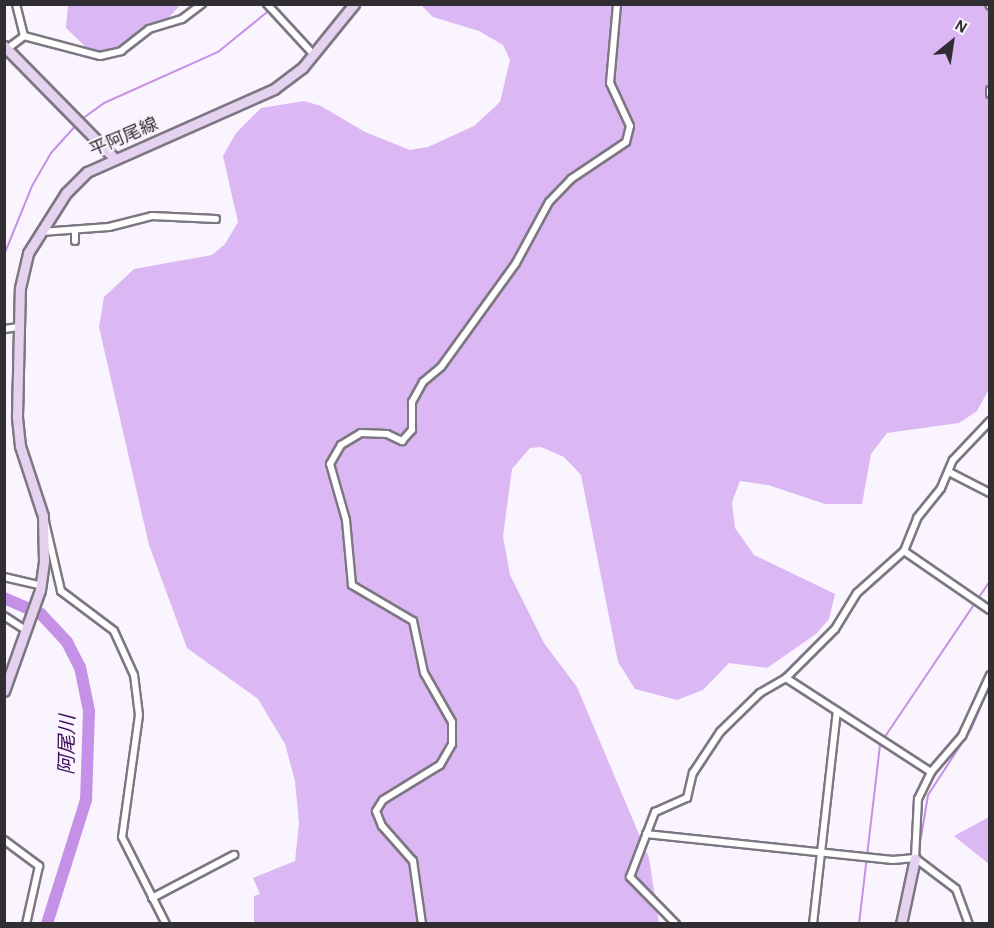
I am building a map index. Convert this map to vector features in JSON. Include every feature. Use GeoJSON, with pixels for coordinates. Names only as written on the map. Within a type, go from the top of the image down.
{"type":"FeatureCollection","features":[{"type":"Feature","properties":{"kind":"main road","name":"平阿尾線"},"geometry":{"type":"LineString","coordinates":[[4,691],[28,629],[39,587],[43,516],[20,446],[19,327],[21,274],[40,232],[76,181],[113,157],[255,99],[287,80],[314,55],[354,4]]}},
{"type":"Feature","properties":{"kind":"main road"},"geometry":{"type":"LineString","coordinates":[[6,47],[113,157]]}},
{"type":"Feature","properties":{"kind":"main road"},"geometry":{"type":"LineString","coordinates":[[901,924],[915,858]]}},
{"type":"Feature","properties":{"kind":"street"},"geometry":{"type":"LineString","coordinates":[[16,4],[24,36]]}},
{"type":"Feature","properties":{"kind":"street"},"geometry":{"type":"LineString","coordinates":[[6,47],[24,36],[100,56],[121,51],[149,29],[182,19],[202,4]]}},
{"type":"Feature","properties":{"kind":"street"},"geometry":{"type":"LineString","coordinates":[[267,4],[314,55]]}},
{"type":"Feature","properties":{"kind":"street"},"geometry":{"type":"LineString","coordinates":[[422,924],[413,861],[382,826],[376,811],[383,800],[440,765],[452,744],[452,722],[424,673],[413,621],[352,585],[346,520],[330,464],[341,445],[362,433],[387,434],[402,441],[412,430],[412,402],[423,382],[441,367],[516,263],[549,202],[571,180],[626,142],[630,126],[610,83],[617,4]]}},
{"type":"Feature","properties":{"kind":"street"},"geometry":{"type":"LineString","coordinates":[[40,232],[75,231],[152,216],[216,219]]}},
{"type":"Feature","properties":{"kind":"street"},"geometry":{"type":"LineString","coordinates":[[75,231],[75,241]]}},
{"type":"Feature","properties":{"kind":"street"},"geometry":{"type":"LineString","coordinates":[[4,329],[19,327]]}},
{"type":"Feature","properties":{"kind":"street"},"geometry":{"type":"LineString","coordinates":[[676,924],[630,877],[655,812],[687,798],[693,773],[720,732],[760,693],[786,678],[835,629],[857,593],[904,551],[917,519],[949,472],[961,448],[990,421]]}},
{"type":"Feature","properties":{"kind":"street"},"geometry":{"type":"LineString","coordinates":[[949,472],[990,493]]}},
{"type":"Feature","properties":{"kind":"street"},"geometry":{"type":"LineString","coordinates":[[43,516],[61,591],[114,631],[134,675],[139,715],[122,837],[166,924]]}},
{"type":"Feature","properties":{"kind":"street"},"geometry":{"type":"LineString","coordinates":[[904,551],[990,610]]}},
{"type":"Feature","properties":{"kind":"street"},"geometry":{"type":"LineString","coordinates":[[4,577],[39,587]]}},
{"type":"Feature","properties":{"kind":"street"},"geometry":{"type":"LineString","coordinates":[[4,616],[28,629]]}},
{"type":"Feature","properties":{"kind":"street"},"geometry":{"type":"LineString","coordinates":[[915,858],[918,799],[931,772],[962,736],[990,675]]}},
{"type":"Feature","properties":{"kind":"street"},"geometry":{"type":"LineString","coordinates":[[786,678],[931,772]]}},
{"type":"Feature","properties":{"kind":"street"},"geometry":{"type":"LineString","coordinates":[[813,924],[819,851],[837,711]]}},
{"type":"Feature","properties":{"kind":"street"},"geometry":{"type":"LineString","coordinates":[[646,834],[893,860],[915,858],[956,889],[969,924]]}},
{"type":"Feature","properties":{"kind":"street"},"geometry":{"type":"LineString","coordinates":[[4,840],[39,866],[26,924]]}},
{"type":"Feature","properties":{"kind":"street"},"geometry":{"type":"LineString","coordinates":[[152,898],[234,855]]}},
{"type":"Feature","properties":{"kind":"shaded area"},"geometry":{"type":"Polygon","coordinates":[[[68,5],[180,5],[166,21],[119,51],[92,53],[66,28],[68,5]]]}},
{"type":"Feature","properties":{"kind":"shaded area"},"geometry":{"type":"Polygon","coordinates":[[[421,5],[989,5],[989,389],[977,411],[959,423],[887,433],[871,454],[862,504],[825,504],[768,485],[740,481],[732,502],[735,528],[754,555],[835,594],[829,619],[816,634],[767,668],[729,663],[703,690],[677,700],[635,689],[618,662],[581,475],[564,457],[541,447],[530,448],[512,469],[503,536],[510,575],[544,643],[577,687],[649,858],[659,923],[254,923],[254,896],[260,894],[253,878],[295,861],[299,823],[295,781],[285,744],[258,699],[187,648],[149,545],[99,327],[104,297],[134,269],[212,255],[225,244],[238,222],[223,156],[236,133],[261,108],[304,101],[321,106],[365,132],[410,150],[428,147],[474,126],[500,102],[510,60],[503,45],[479,31],[433,17],[421,5]]]}},
{"type":"Feature","properties":{"kind":"shaded area"},"geometry":{"type":"Polygon","coordinates":[[[989,817],[989,864],[954,836],[989,817]]]}},
{"type":"Feature","properties":{"kind":"waterway"},"geometry":{"type":"LineString","coordinates":[[82,119],[104,103],[218,52],[277,4]]}},
{"type":"Feature","properties":{"kind":"waterway"},"geometry":{"type":"LineString","coordinates":[[4,255],[32,186],[51,153],[78,123]]}},
{"type":"Feature","properties":{"kind":"waterway"},"geometry":{"type":"LineString","coordinates":[[859,924],[880,744],[990,581]]}},
{"type":"Feature","properties":{"kind":"waterway","name":"阿尾川"},"geometry":{"type":"LineString","coordinates":[[4,598],[41,614],[67,642],[80,667],[89,711],[86,800],[47,924]]}},
{"type":"Feature","properties":{"kind":"waterway"},"geometry":{"type":"LineString","coordinates":[[918,855],[928,795],[971,729],[990,684]]}},
{"type":"Feature","properties":{"kind":"waterway"},"geometry":{"type":"LineString","coordinates":[[908,914],[916,876]]}}]}
